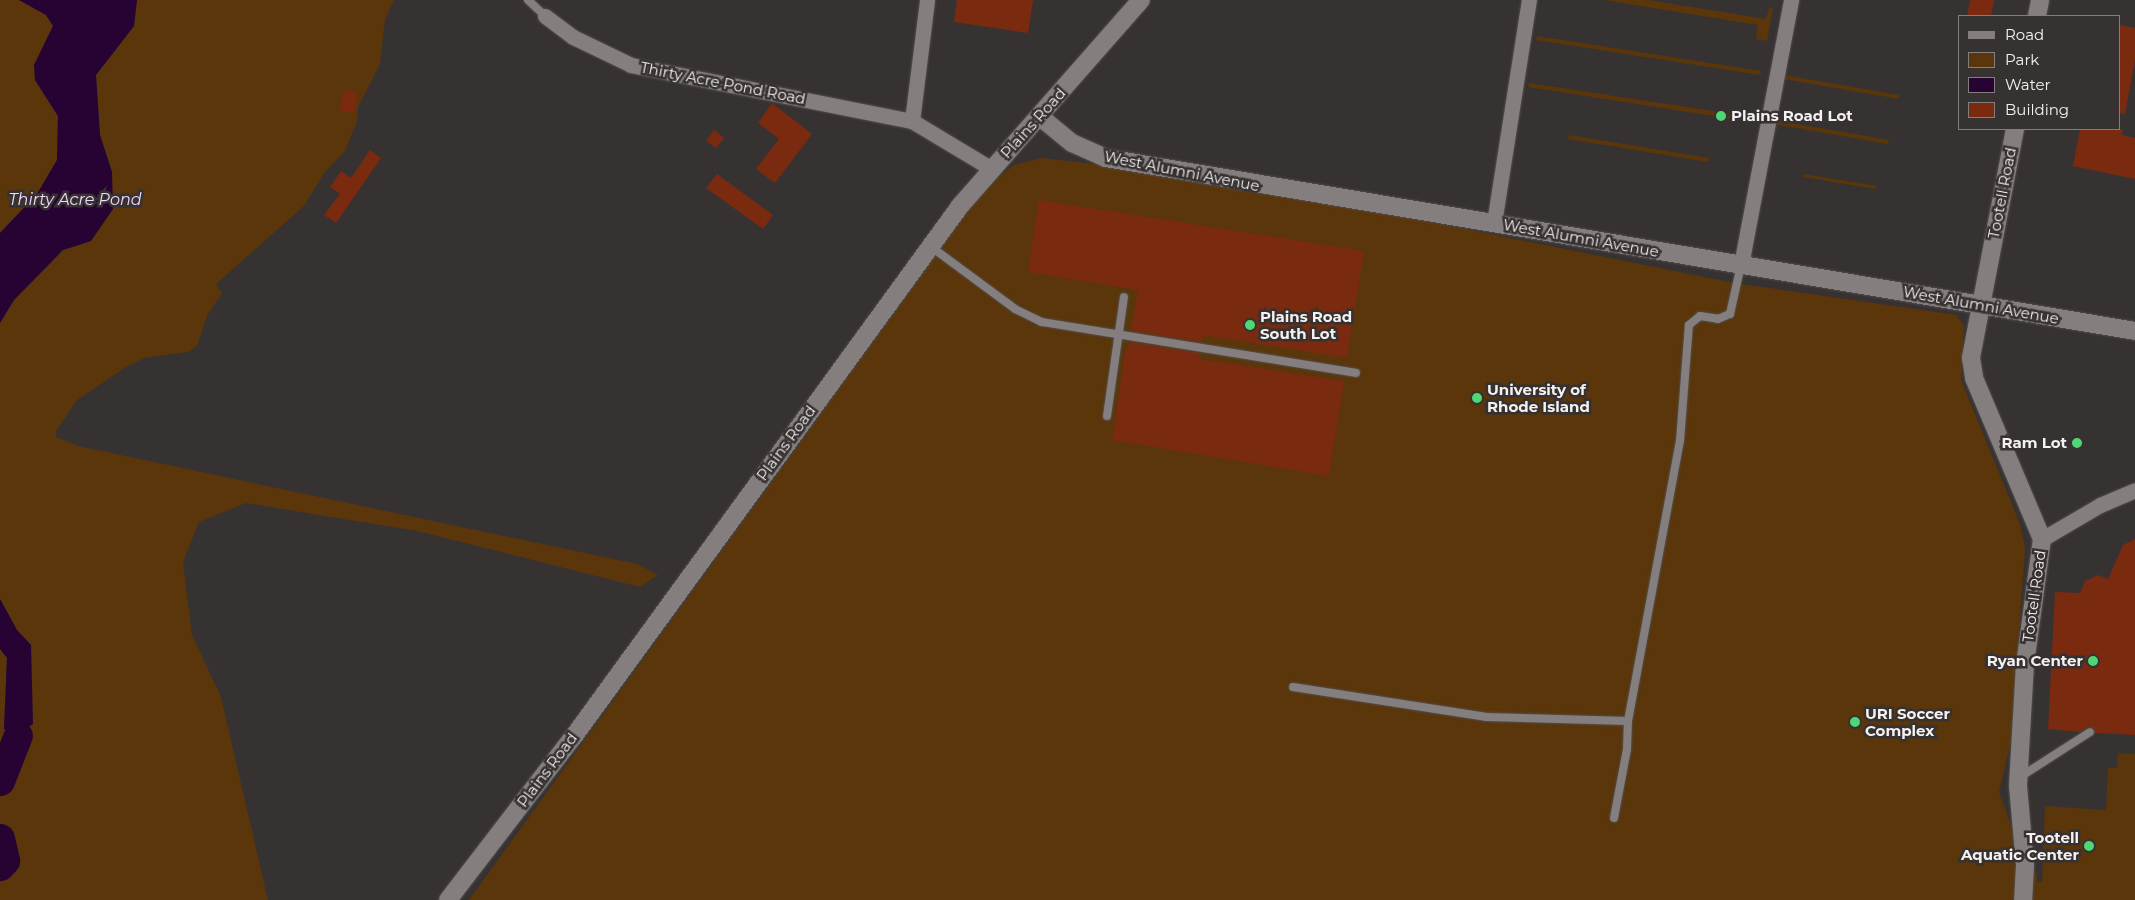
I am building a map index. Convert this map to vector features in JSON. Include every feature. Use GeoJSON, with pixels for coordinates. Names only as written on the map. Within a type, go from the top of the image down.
{"type":"FeatureCollection","features":[{"type":"Feature","properties":{"kind":"street"},"geometry":{"type":"LineString","coordinates":[[912,121],[927,0]]}},
{"type":"Feature","properties":{"kind":"street","name":"Plains Road"},"geometry":{"type":"LineString","coordinates":[[448,900],[574,736],[930,246],[992,169],[1141,0]]}},
{"type":"Feature","properties":{"kind":"street"},"geometry":{"type":"LineString","coordinates":[[1494,223],[1529,0]]}},
{"type":"Feature","properties":{"kind":"street"},"geometry":{"type":"LineString","coordinates":[[1741,265],[1791,0]]}},
{"type":"Feature","properties":{"kind":"street"},"geometry":{"type":"LineString","coordinates":[[2037,15],[2040,0]]}},
{"type":"Feature","properties":{"kind":"street","name":"Thirty Acre Pond Road"},"geometry":{"type":"LineString","coordinates":[[545,16],[573,37],[630,65],[912,121],[992,169]]}},
{"type":"Feature","properties":{"kind":"street","name":"West Alumni Avenue"},"geometry":{"type":"LineString","coordinates":[[1039,116],[1072,143],[1106,158],[2135,331]]}},
{"type":"Feature","properties":{"kind":"street","name":"Tootell Road"},"geometry":{"type":"LineString","coordinates":[[2015,130],[1971,358],[1974,378],[2042,539],[2025,664],[2019,778],[2025,865],[2023,900]]}},
{"type":"Feature","properties":{"kind":"street"},"geometry":{"type":"LineString","coordinates":[[2042,539],[2100,505],[2135,490]]}},
{"type":"Feature","properties":{"kind":"lane"},"geometry":{"type":"LineString","coordinates":[[528,0],[545,16]]}},
{"type":"Feature","properties":{"kind":"lane"},"geometry":{"type":"LineString","coordinates":[[930,246],[1015,309],[1042,322],[1356,373]]}},
{"type":"Feature","properties":{"kind":"lane"},"geometry":{"type":"LineString","coordinates":[[1614,818],[1627,749],[1628,721],[1680,441],[1689,325],[1700,316],[1718,319],[1730,314],[1741,265]]}},
{"type":"Feature","properties":{"kind":"lane"},"geometry":{"type":"LineString","coordinates":[[1107,416],[1124,297]]}},
{"type":"Feature","properties":{"kind":"lane"},"geometry":{"type":"LineString","coordinates":[[1293,687],[1487,718],[1628,721]]}},
{"type":"Feature","properties":{"kind":"lane"},"geometry":{"type":"LineString","coordinates":[[2019,778],[2090,732]]}},
{"type":"Feature","properties":{"kind":"green space"},"geometry":{"type":"Polygon","coordinates":[[[0,0],[19,0],[46,15],[53,26],[34,65],[42,92],[58,116],[57,160],[37,194],[0,233],[0,0]]]}},
{"type":"Feature","properties":{"kind":"green space"},"geometry":{"type":"Polygon","coordinates":[[[137,0],[394,0],[385,20],[380,64],[358,107],[357,121],[345,151],[324,173],[304,206],[216,284],[222,293],[207,316],[197,346],[188,352],[144,358],[126,367],[77,400],[56,431],[56,437],[78,446],[637,564],[658,575],[640,587],[417,531],[246,503],[199,522],[183,562],[192,635],[221,697],[268,900],[0,900],[0,649],[7,658],[4,728],[31,645],[17,630],[0,599],[0,323],[14,300],[63,250],[91,241],[112,172],[100,135],[96,75],[134,26],[137,0]]]}},
{"type":"Feature","properties":{"kind":"green space"},"geometry":{"type":"Polygon","coordinates":[[[1604,0],[1648,0],[1766,19],[1769,8],[1773,7],[1767,41],[1756,39],[1758,25],[1604,0]]]}},
{"type":"Feature","properties":{"kind":"green space"},"geometry":{"type":"Polygon","coordinates":[[[1537,36],[1761,71],[1760,75],[1536,40],[1537,36]]]}},
{"type":"Feature","properties":{"kind":"green space"},"geometry":{"type":"Polygon","coordinates":[[[1783,75],[1899,95],[1899,99],[1784,79],[1783,75]]]}},
{"type":"Feature","properties":{"kind":"green space"},"geometry":{"type":"Polygon","coordinates":[[[1529,83],[1753,117],[1752,122],[1528,87],[1529,83]]]}},
{"type":"Feature","properties":{"kind":"green space"},"geometry":{"type":"Polygon","coordinates":[[[1773,120],[1889,140],[1888,144],[1773,124],[1773,120]]]}},
{"type":"Feature","properties":{"kind":"green space"},"geometry":{"type":"Polygon","coordinates":[[[1569,135],[1709,158],[1708,162],[1568,139],[1569,135]]]}},
{"type":"Feature","properties":{"kind":"green space","name":"University of Rhode Island"},"geometry":{"type":"Polygon","coordinates":[[[1042,158],[1207,177],[1734,283],[1957,315],[1964,326],[1961,380],[2020,524],[2025,548],[2011,741],[1999,792],[2025,865],[2023,900],[469,900],[984,188],[1014,165],[1042,158]]]}},
{"type":"Feature","properties":{"kind":"green space"},"geometry":{"type":"Polygon","coordinates":[[[1804,174],[1877,186],[1875,189],[1804,177],[1804,174]]]}},
{"type":"Feature","properties":{"kind":"green space","name":"Tootell Aquatic Center"},"geometry":{"type":"Polygon","coordinates":[[[2118,753],[2135,754],[2135,900],[2031,900],[2032,873],[2037,873],[2037,882],[2042,882],[2045,806],[2106,810],[2108,768],[2117,768],[2118,753]]]}},
{"type":"Feature","properties":{"kind":"water","name":"Thirty Acre Pond"},"geometry":{"type":"Polygon","coordinates":[[[19,0],[137,0],[134,26],[96,75],[100,135],[112,172],[113,209],[91,241],[63,250],[14,300],[0,323],[0,233],[37,194],[57,160],[58,116],[35,80],[34,65],[53,26],[46,15],[19,0]]]}},
{"type":"Feature","properties":{"kind":"water"},"geometry":{"type":"Polygon","coordinates":[[[0,599],[17,630],[31,645],[33,724],[18,735],[4,729],[7,658],[0,649],[0,599]]]}},
{"type":"Feature","properties":{"kind":"building"},"geometry":{"type":"Polygon","coordinates":[[[957,0],[1033,0],[1028,33],[954,22],[957,0]]]}},
{"type":"Feature","properties":{"kind":"building"},"geometry":{"type":"Polygon","coordinates":[[[1970,0],[1994,0],[1991,15],[1967,15],[1970,0]]]}},
{"type":"Feature","properties":{"kind":"building"},"geometry":{"type":"Polygon","coordinates":[[[2120,25],[2135,28],[2135,60],[2125,114],[2120,113],[2120,25]]]}},
{"type":"Feature","properties":{"kind":"building"},"geometry":{"type":"Polygon","coordinates":[[[344,90],[358,93],[354,113],[339,110],[344,90]]]}},
{"type":"Feature","properties":{"kind":"building"},"geometry":{"type":"Polygon","coordinates":[[[772,103],[812,134],[775,183],[756,169],[779,139],[758,123],[772,103]]]}},
{"type":"Feature","properties":{"kind":"building"},"geometry":{"type":"Polygon","coordinates":[[[2123,129],[2122,135],[2135,138],[2135,179],[2073,166],[2080,130],[2123,129]]]}},
{"type":"Feature","properties":{"kind":"building"},"geometry":{"type":"Polygon","coordinates":[[[714,130],[724,138],[716,148],[706,141],[714,130]]]}},
{"type":"Feature","properties":{"kind":"building"},"geometry":{"type":"Polygon","coordinates":[[[370,150],[381,158],[336,223],[324,215],[340,194],[330,187],[341,171],[351,178],[370,150]]]}},
{"type":"Feature","properties":{"kind":"building"},"geometry":{"type":"Polygon","coordinates":[[[717,174],[773,215],[763,229],[706,188],[717,174]]]}},
{"type":"Feature","properties":{"kind":"building"},"geometry":{"type":"Polygon","coordinates":[[[1039,200],[1364,251],[1347,358],[1203,335],[1202,342],[1131,331],[1138,290],[1028,272],[1039,200]]]}},
{"type":"Feature","properties":{"kind":"building"},"geometry":{"type":"Polygon","coordinates":[[[1129,342],[1200,353],[1199,359],[1344,381],[1329,476],[1112,440],[1126,347],[1129,348],[1129,342]]]}},
{"type":"Feature","properties":{"kind":"building","name":"Ryan Center"},"geometry":{"type":"Polygon","coordinates":[[[2135,539],[2135,735],[2096,733],[2090,726],[2080,732],[2048,729],[2055,592],[2080,593],[2085,581],[2098,575],[2108,579],[2123,545],[2135,539]]]}},
{"type":"Feature","properties":{"kind":"waterway"},"geometry":{"type":"LineString","coordinates":[[0,781],[18,735]]}},
{"type":"Feature","properties":{"kind":"waterway"},"geometry":{"type":"LineString","coordinates":[[0,838],[5,860],[0,866]]}},
{"type":"Feature","properties":{"kind":"place","name":"Plains Road Lot"},"geometry":{"type":"Point","coordinates":[1721,116]}},
{"type":"Feature","properties":{"kind":"place","name":"Plains Road South Lot"},"geometry":{"type":"Point","coordinates":[1250,325]}},
{"type":"Feature","properties":{"kind":"place","name":"University of Rhode Island"},"geometry":{"type":"Point","coordinates":[1477,398]}},
{"type":"Feature","properties":{"kind":"place","name":"Ram Lot"},"geometry":{"type":"Point","coordinates":[2077,443]}},
{"type":"Feature","properties":{"kind":"place","name":"Ryan Center"},"geometry":{"type":"Point","coordinates":[2093,661]}},
{"type":"Feature","properties":{"kind":"place","name":"URI Soccer Complex"},"geometry":{"type":"Point","coordinates":[1855,722]}},
{"type":"Feature","properties":{"kind":"place","name":"Tootell Aquatic Center"},"geometry":{"type":"Point","coordinates":[2089,846]}}]}
